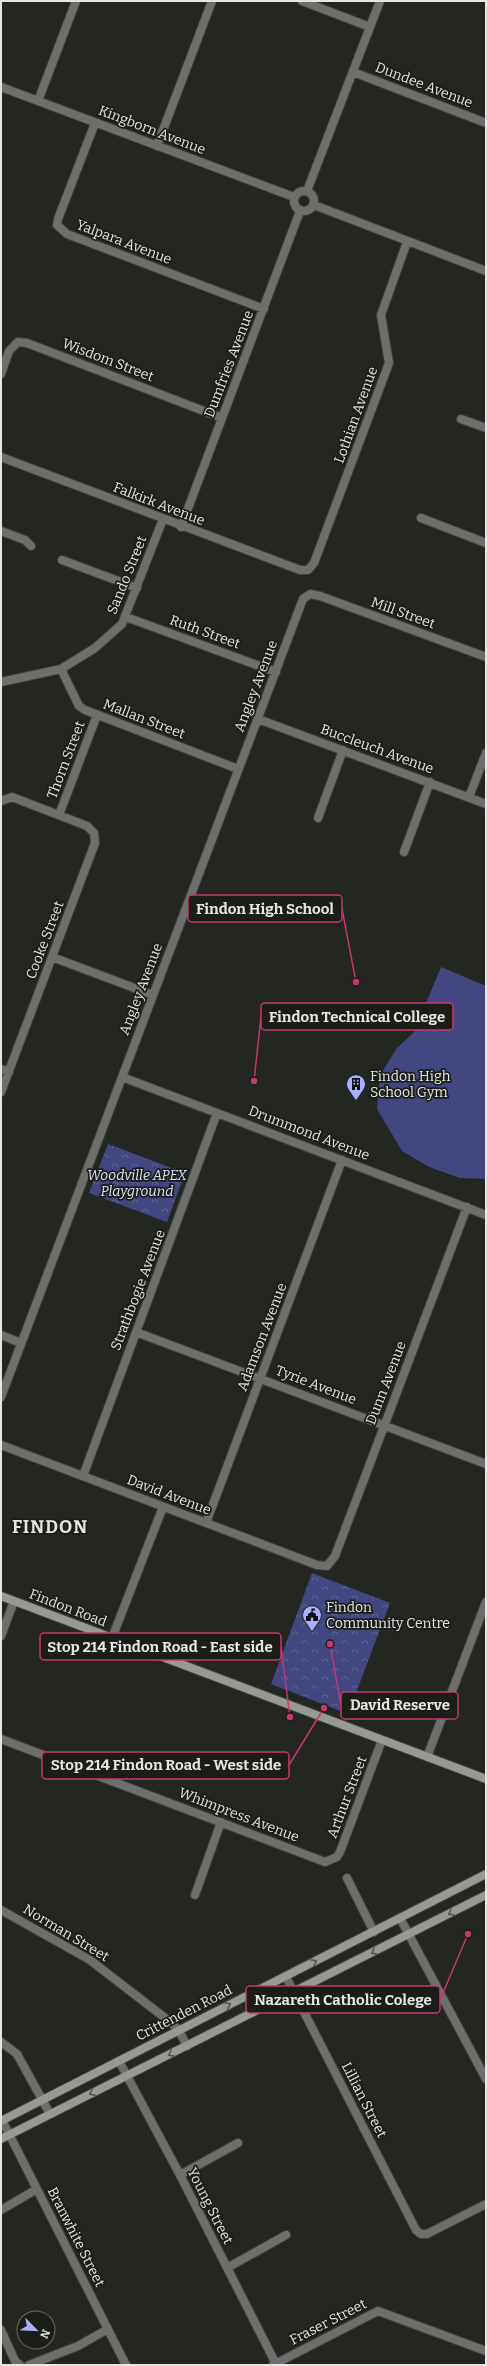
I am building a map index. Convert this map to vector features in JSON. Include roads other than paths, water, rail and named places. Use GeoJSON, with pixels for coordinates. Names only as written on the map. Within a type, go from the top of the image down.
{"type":"FeatureCollection","features":[{"type":"Feature","properties":{"kind":"main road","name":"Findon Road"},"geometry":{"type":"LineString","coordinates":[[1,1596],[486,1779]]}},
{"type":"Feature","properties":{"kind":"main road","name":"Crittenden Road"},"geometry":{"type":"LineString","coordinates":[[1,2121],[178,2029],[374,1932],[486,1874]]}},
{"type":"Feature","properties":{"kind":"main road"},"geometry":{"type":"LineString","coordinates":[[1,2139],[294,1993],[486,1895]]}},
{"type":"Feature","properties":{"kind":"street"},"geometry":{"type":"LineString","coordinates":[[38,100],[76,1]]}},
{"type":"Feature","properties":{"kind":"street"},"geometry":{"type":"LineString","coordinates":[[157,146],[212,1]]}},
{"type":"Feature","properties":{"kind":"street"},"geometry":{"type":"LineString","coordinates":[[302,1],[370,27]]}},
{"type":"Feature","properties":{"kind":"street"},"geometry":{"type":"LineString","coordinates":[[307,191],[380,1]]}},
{"type":"Feature","properties":{"kind":"street","name":"Dundee Avenue"},"geometry":{"type":"LineString","coordinates":[[353,72],[486,122]]}},
{"type":"Feature","properties":{"kind":"street","name":"Kingborn Avenue"},"geometry":{"type":"LineString","coordinates":[[1,87],[294,197]]}},
{"type":"Feature","properties":{"kind":"street","name":"Yalpara Avenue"},"geometry":{"type":"LineString","coordinates":[[95,123],[58,219],[58,225],[61,229],[67,234],[264,309]]}},
{"type":"Feature","properties":{"kind":"street"},"geometry":{"type":"LineString","coordinates":[[300,191],[307,191],[314,198],[314,205],[308,211],[300,211],[294,205],[294,197],[300,191]]}},
{"type":"Feature","properties":{"kind":"street"},"geometry":{"type":"LineString","coordinates":[[314,205],[407,242],[486,271]]}},
{"type":"Feature","properties":{"kind":"street","name":"Dumfries Avenue"},"geometry":{"type":"LineString","coordinates":[[181,527],[300,211]]}},
{"type":"Feature","properties":{"kind":"street","name":"Lothian Avenue"},"geometry":{"type":"LineString","coordinates":[[308,570],[312,567],[317,556],[388,363],[389,356],[381,315],[407,242]]}},
{"type":"Feature","properties":{"kind":"street","name":"Wisdom Street"},"geometry":{"type":"LineString","coordinates":[[1,374],[9,351],[18,342],[28,343],[222,418]]}},
{"type":"Feature","properties":{"kind":"street"},"geometry":{"type":"LineString","coordinates":[[461,419],[486,428]]}},
{"type":"Feature","properties":{"kind":"street","name":"Falkirk Avenue"},"geometry":{"type":"LineString","coordinates":[[1,457],[181,527],[300,570],[308,570]]}},
{"type":"Feature","properties":{"kind":"street"},"geometry":{"type":"LineString","coordinates":[[421,518],[486,543]]}},
{"type":"Feature","properties":{"kind":"street","name":"Sando Street"},"geometry":{"type":"LineString","coordinates":[[1,682],[62,669],[94,648],[122,624],[163,520]]}},
{"type":"Feature","properties":{"kind":"street"},"geometry":{"type":"LineString","coordinates":[[1,531],[25,540],[31,546]]}},
{"type":"Feature","properties":{"kind":"street"},"geometry":{"type":"LineString","coordinates":[[62,560],[137,588]]}},
{"type":"Feature","properties":{"kind":"street","name":"Mill Street"},"geometry":{"type":"LineString","coordinates":[[310,594],[320,596],[486,657]]}},
{"type":"Feature","properties":{"kind":"street","name":"Angley Avenue"},"geometry":{"type":"LineString","coordinates":[[1,1396],[303,598],[310,594]]}},
{"type":"Feature","properties":{"kind":"street","name":"Ruth Street"},"geometry":{"type":"LineString","coordinates":[[126,617],[276,672]]}},
{"type":"Feature","properties":{"kind":"street","name":"Mallan Street"},"geometry":{"type":"LineString","coordinates":[[62,669],[80,706],[97,715],[238,769]]}},
{"type":"Feature","properties":{"kind":"street","name":"Thorn Street"},"geometry":{"type":"LineString","coordinates":[[59,815],[97,715]]}},
{"type":"Feature","properties":{"kind":"street","name":"Buccleuch Avenue"},"geometry":{"type":"LineString","coordinates":[[258,719],[486,804]]}},
{"type":"Feature","properties":{"kind":"street"},"geometry":{"type":"LineString","coordinates":[[318,818],[343,750]]}},
{"type":"Feature","properties":{"kind":"street"},"geometry":{"type":"LineString","coordinates":[[469,797],[486,753]]}},
{"type":"Feature","properties":{"kind":"street"},"geometry":{"type":"LineString","coordinates":[[404,852],[430,782]]}},
{"type":"Feature","properties":{"kind":"street","name":"Cooke Street"},"geometry":{"type":"LineString","coordinates":[[1,801],[12,797],[87,826],[94,833],[95,843],[52,957],[5,1070],[1,1092]]}},
{"type":"Feature","properties":{"kind":"street"},"geometry":{"type":"LineString","coordinates":[[52,957],[153,995]]}},
{"type":"Feature","properties":{"kind":"street","name":"Drummond Avenue"},"geometry":{"type":"LineString","coordinates":[[122,1077],[486,1215]]}},
{"type":"Feature","properties":{"kind":"street","name":"Strathbogie Avenue"},"geometry":{"type":"LineString","coordinates":[[83,1476],[217,1113]]}},
{"type":"Feature","properties":{"kind":"street","name":"Adamson Avenue"},"geometry":{"type":"LineString","coordinates":[[206,1523],[342,1160]]}},
{"type":"Feature","properties":{"kind":"street","name":"Dunn Avenue"},"geometry":{"type":"LineString","coordinates":[[327,1566],[336,1556],[467,1207]]}},
{"type":"Feature","properties":{"kind":"street","name":"Tyrie Avenue"},"geometry":{"type":"LineString","coordinates":[[136,1332],[486,1464]]}},
{"type":"Feature","properties":{"kind":"street"},"geometry":{"type":"LineString","coordinates":[[1,1335],[21,1343]]}},
{"type":"Feature","properties":{"kind":"street","name":"David Avenue"},"geometry":{"type":"LineString","coordinates":[[1,1445],[317,1565],[327,1566]]}},
{"type":"Feature","properties":{"kind":"street"},"geometry":{"type":"LineString","coordinates":[[112,1638],[163,1507]]}},
{"type":"Feature","properties":{"kind":"street"},"geometry":{"type":"LineString","coordinates":[[1,1636],[14,1601]]}},
{"type":"Feature","properties":{"kind":"street"},"geometry":{"type":"LineString","coordinates":[[427,1757],[486,1602]]}},
{"type":"Feature","properties":{"kind":"street","name":"Arthur Street"},"geometry":{"type":"LineString","coordinates":[[333,1860],[340,1852],[382,1740]]}},
{"type":"Feature","properties":{"kind":"street","name":"Whimpress Avenue"},"geometry":{"type":"LineString","coordinates":[[2,1741],[325,1862],[333,1860]]}},
{"type":"Feature","properties":{"kind":"street"},"geometry":{"type":"LineString","coordinates":[[195,1895],[221,1822]]}},
{"type":"Feature","properties":{"kind":"street"},"geometry":{"type":"LineString","coordinates":[[347,1878],[374,1932]]}},
{"type":"Feature","properties":{"kind":"street","name":"Norman Street"},"geometry":{"type":"LineString","coordinates":[[1,1910],[90,1960],[178,2029],[186,2046]]}},
{"type":"Feature","properties":{"kind":"street"},"geometry":{"type":"LineString","coordinates":[[400,1918],[486,2079]]}},
{"type":"Feature","properties":{"kind":"street","name":"Lillian Street"},"geometry":{"type":"LineString","coordinates":[[286,1976],[416,2230],[421,2234],[427,2234],[486,2204]]}},
{"type":"Feature","properties":{"kind":"street"},"geometry":{"type":"LineString","coordinates":[[1,2042],[17,2054],[50,2114]]}},
{"type":"Feature","properties":{"kind":"street","name":"Young Street"},"geometry":{"type":"LineString","coordinates":[[119,2061],[180,2175],[274,2364]]}},
{"type":"Feature","properties":{"kind":"street","name":"Branwhite Street"},"geometry":{"type":"LineString","coordinates":[[1,2121],[126,2365]]}},
{"type":"Feature","properties":{"kind":"street"},"geometry":{"type":"LineString","coordinates":[[180,2175],[238,2143]]}},
{"type":"Feature","properties":{"kind":"street"},"geometry":{"type":"LineString","coordinates":[[1,2210],[37,2190]]}},
{"type":"Feature","properties":{"kind":"street"},"geometry":{"type":"LineString","coordinates":[[227,2268],[286,2235]]}},
{"type":"Feature","properties":{"kind":"street","name":"Fraser Street"},"geometry":{"type":"LineString","coordinates":[[274,2364],[378,2311],[486,2351]]}},
{"type":"Feature","properties":{"kind":"street"},"geometry":{"type":"LineString","coordinates":[[29,2365],[78,2346],[108,2329]]}},
{"type":"Feature","properties":{"kind":"street"},"geometry":{"type":"LineString","coordinates":[[1,2330],[15,2361],[20,2365]]}},
{"type":"Feature","properties":{"kind":"place","name":"Findon High School"},"geometry":{"type":"Point","coordinates":[356,982]}},
{"type":"Feature","properties":{"kind":"place","name":"Findon Technical College"},"geometry":{"type":"Point","coordinates":[254,1081]}},
{"type":"Feature","properties":{"kind":"place","name":"Findon High School Gym"},"geometry":{"type":"Point","coordinates":[356,1101]}},
{"type":"Feature","properties":{"kind":"place","name":"Findon Community Centre"},"geometry":{"type":"Point","coordinates":[312,1632]}},
{"type":"Feature","properties":{"kind":"place","name":"David Reserve"},"geometry":{"type":"Point","coordinates":[330,1644]}},
{"type":"Feature","properties":{"kind":"place","name":"Stop 214 Findon Road - West side"},"geometry":{"type":"Point","coordinates":[324,1708]}},
{"type":"Feature","properties":{"kind":"place","name":"Stop 214 Findon Road - East side"},"geometry":{"type":"Point","coordinates":[290,1717]}},
{"type":"Feature","properties":{"kind":"place","name":"Nazareth Catholic Colege"},"geometry":{"type":"Point","coordinates":[468,1934]}},
{"type":"Feature","properties":{"kind":"district","name":"FINDON"},"geometry":{"type":"Point","coordinates":[50,1527]}},
{"type":"Feature","properties":{"kind":"park label","name":"Woodville APEX Playground"},"geometry":{"type":"Point","coordinates":[137,1184]}}]}
